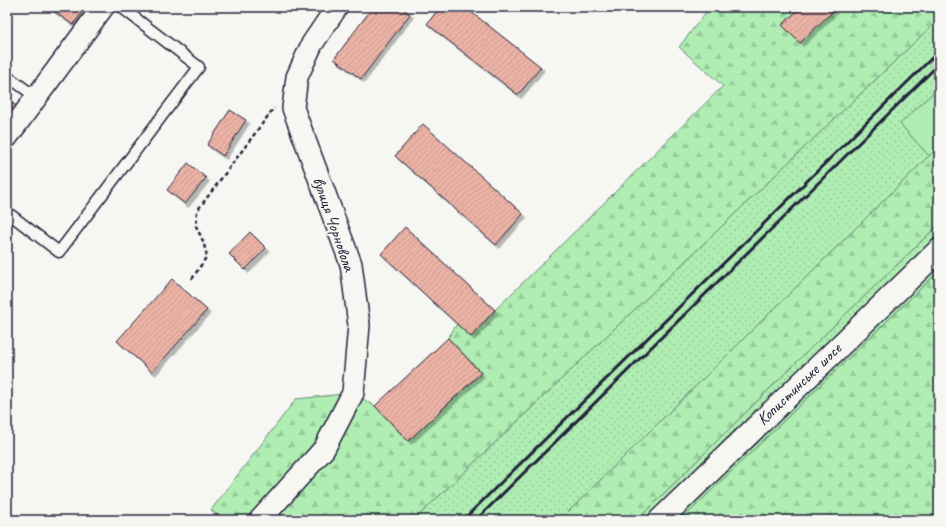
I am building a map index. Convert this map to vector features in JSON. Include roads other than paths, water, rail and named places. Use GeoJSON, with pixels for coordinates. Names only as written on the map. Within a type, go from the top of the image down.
{"type":"FeatureCollection","features":[{"type":"Feature","properties":{"kind":"street"},"geometry":{"type":"LineString","coordinates":[[7,137],[103,7]]}},
{"type":"Feature","properties":{"kind":"street","name":"вулиця Чорновола"},"geometry":{"type":"LineString","coordinates":[[260,520],[324,449],[354,393],[359,325],[351,264],[293,108],[296,77],[312,44],[337,7]]}},
{"type":"Feature","properties":{"kind":"street","name":"Копистинське шосе"},"geometry":{"type":"LineString","coordinates":[[660,520],[939,250]]}},
{"type":"Feature","properties":{"kind":"lane"},"geometry":{"type":"LineString","coordinates":[[7,212],[58,252],[199,67],[121,7]]}},
{"type":"Feature","properties":{"kind":"lane"},"geometry":{"type":"LineString","coordinates":[[7,76],[36,97]]}},
{"type":"Feature","properties":{"kind":"railway"},"geometry":{"type":"LineString","coordinates":[[463,520],[939,51]]}},
{"type":"Feature","properties":{"kind":"railway"},"geometry":{"type":"LineString","coordinates":[[476,520],[939,64]]}}]}
